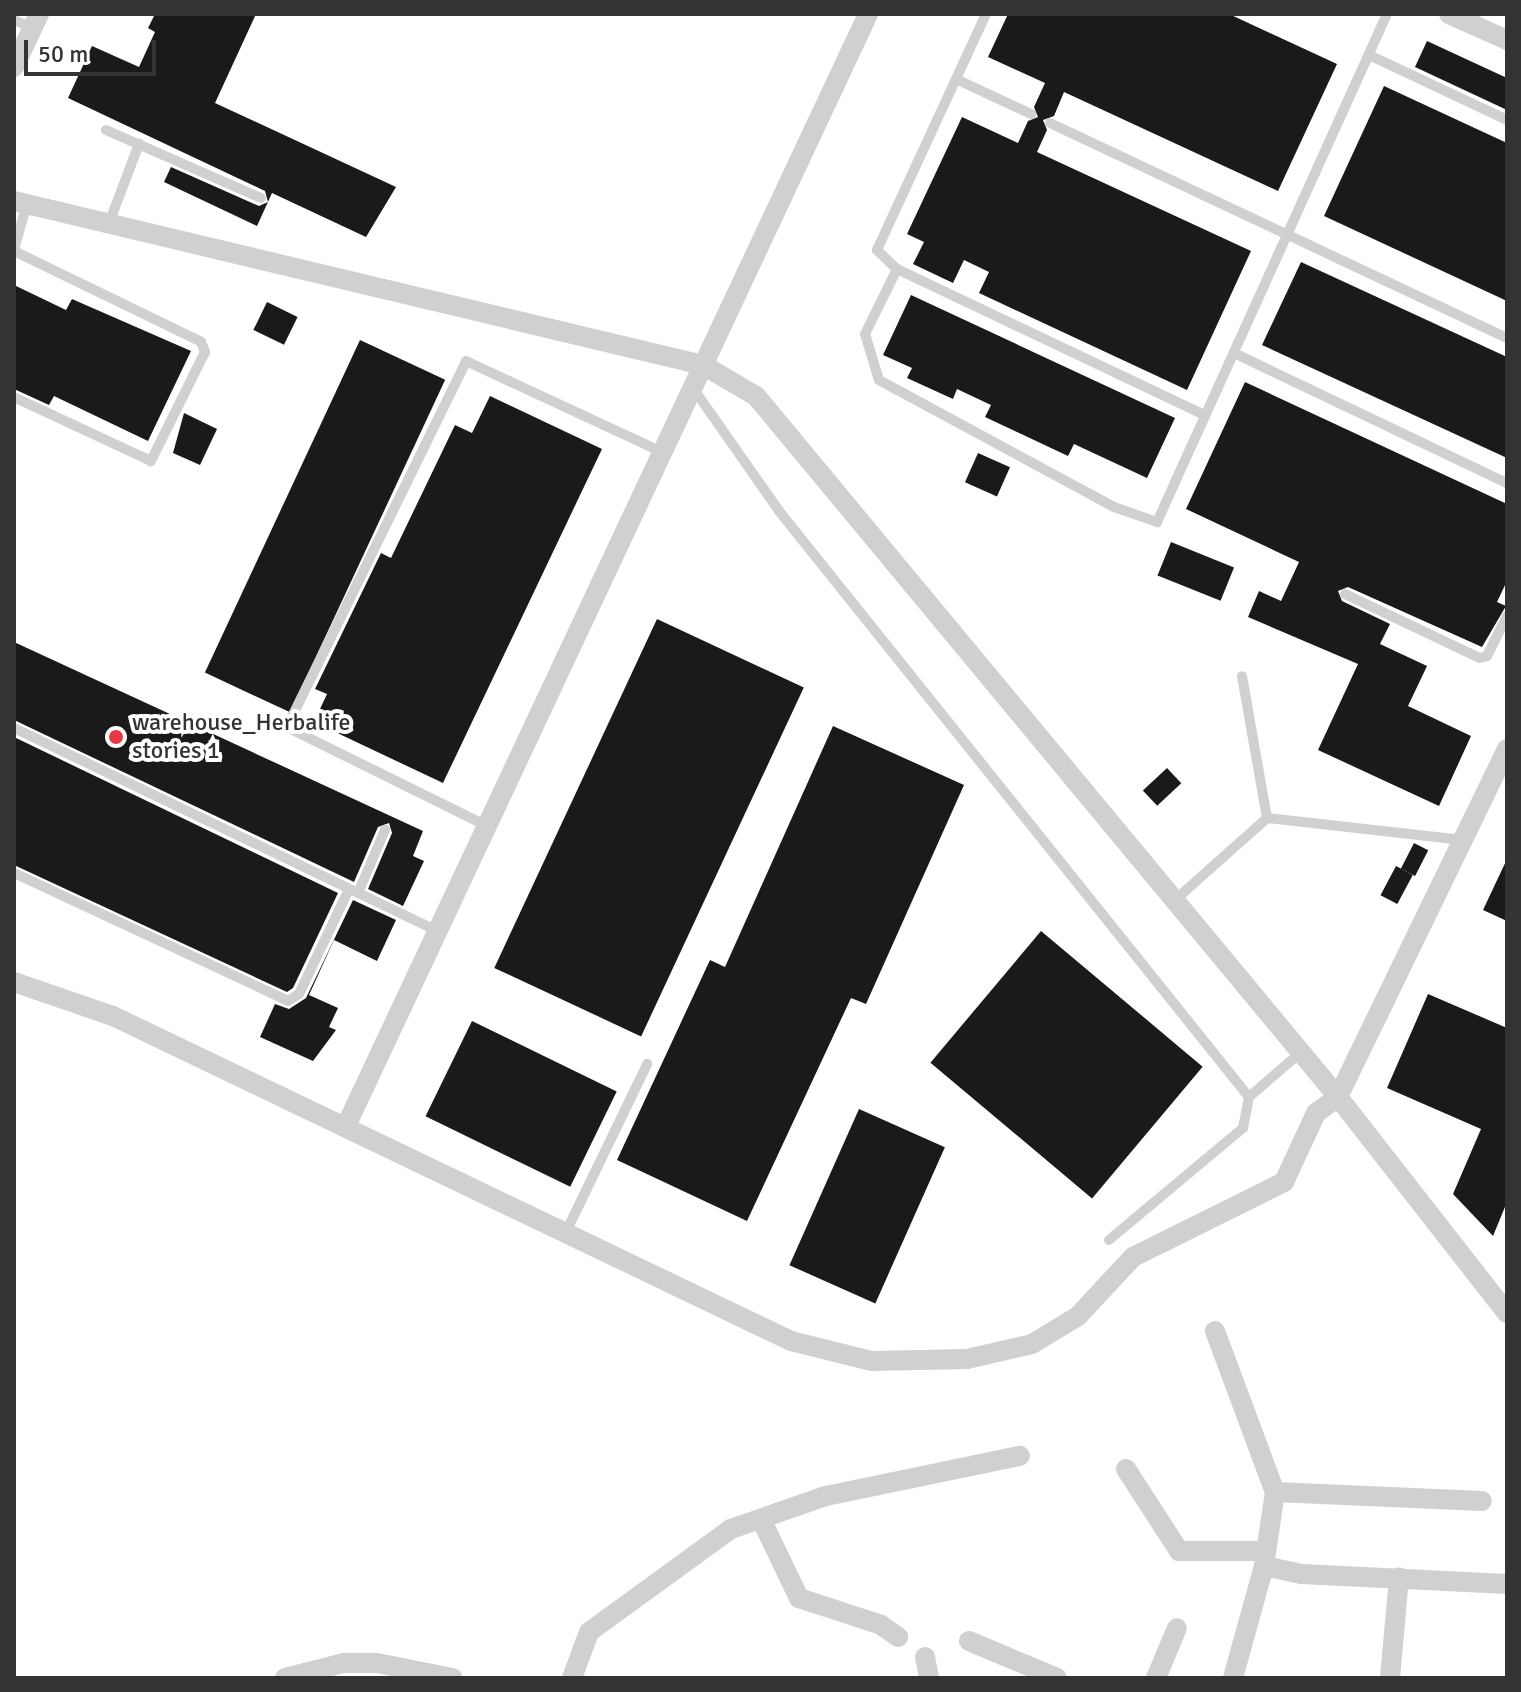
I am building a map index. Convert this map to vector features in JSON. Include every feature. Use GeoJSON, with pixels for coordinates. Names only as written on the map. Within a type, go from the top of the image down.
{"type":"FeatureCollection","features":[{"type":"Feature","properties":{"kind":"street"},"geometry":{"type":"LineString","coordinates":[[346,1126],[868,14]]}},
{"type":"Feature","properties":{"kind":"street"},"geometry":{"type":"LineString","coordinates":[[1449,14],[1507,40]]}},
{"type":"Feature","properties":{"kind":"street"},"geometry":{"type":"LineString","coordinates":[[14,67],[28,21]]}},
{"type":"Feature","properties":{"kind":"street"},"geometry":{"type":"LineString","coordinates":[[21,202],[703,365],[756,396],[1338,1097],[1507,1313]]}},
{"type":"Feature","properties":{"kind":"street"},"geometry":{"type":"LineString","coordinates":[[14,982],[113,1016],[346,1126],[715,1308],[836,1356],[920,1364],[967,1359],[1032,1344],[1078,1316],[1133,1257],[1284,1182],[1316,1113],[1338,1097],[1507,749]]}},
{"type":"Feature","properties":{"kind":"street"},"geometry":{"type":"LineString","coordinates":[[1215,1331],[1275,1492],[1265,1558],[1233,1678]]}},
{"type":"Feature","properties":{"kind":"street"},"geometry":{"type":"LineString","coordinates":[[572,1678],[589,1632],[617,1608],[731,1529],[826,1496],[1020,1456]]}},
{"type":"Feature","properties":{"kind":"street"},"geometry":{"type":"LineString","coordinates":[[1126,1469],[1179,1551],[1265,1558],[1302,1574],[1507,1584]]}},
{"type":"Feature","properties":{"kind":"street"},"geometry":{"type":"LineString","coordinates":[[1275,1492],[1482,1501]]}},
{"type":"Feature","properties":{"kind":"street"},"geometry":{"type":"LineString","coordinates":[[761,1519],[799,1598],[881,1625],[898,1637]]}},
{"type":"Feature","properties":{"kind":"street"},"geometry":{"type":"LineString","coordinates":[[1390,1678],[1399,1577]]}},
{"type":"Feature","properties":{"kind":"street"},"geometry":{"type":"LineString","coordinates":[[1156,1678],[1177,1628]]}},
{"type":"Feature","properties":{"kind":"street"},"geometry":{"type":"LineString","coordinates":[[969,1641],[1057,1678]]}},
{"type":"Feature","properties":{"kind":"street"},"geometry":{"type":"LineString","coordinates":[[925,1657],[929,1678]]}},
{"type":"Feature","properties":{"kind":"street"},"geometry":{"type":"LineString","coordinates":[[285,1678],[344,1663],[453,1678]]}},
{"type":"Feature","properties":{"kind":"lane"},"geometry":{"type":"LineString","coordinates":[[986,14],[877,250],[897,269],[1205,415]]}},
{"type":"Feature","properties":{"kind":"lane"},"geometry":{"type":"LineString","coordinates":[[897,269],[865,334],[879,380],[1114,507],[1157,522],[1387,14]]}},
{"type":"Feature","properties":{"kind":"lane"},"geometry":{"type":"LineString","coordinates":[[1369,55],[1507,120]]}},
{"type":"Feature","properties":{"kind":"lane"},"geometry":{"type":"LineString","coordinates":[[956,79],[1031,114]]}},
{"type":"Feature","properties":{"kind":"lane"},"geometry":{"type":"LineString","coordinates":[[1050,123],[1286,237],[1507,338]]}},
{"type":"Feature","properties":{"kind":"lane"},"geometry":{"type":"LineString","coordinates":[[106,130],[261,198]]}},
{"type":"Feature","properties":{"kind":"lane"},"geometry":{"type":"LineString","coordinates":[[109,223],[139,144]]}},
{"type":"Feature","properties":{"kind":"lane"},"geometry":{"type":"LineString","coordinates":[[14,397],[151,461],[205,352],[201,342],[14,250],[21,202]]}},
{"type":"Feature","properties":{"kind":"lane"},"geometry":{"type":"LineString","coordinates":[[1234,353],[1507,483]]}},
{"type":"Feature","properties":{"kind":"lane"},"geometry":{"type":"LineString","coordinates":[[487,826],[287,727],[466,361],[662,452]]}},
{"type":"Feature","properties":{"kind":"lane"},"geometry":{"type":"LineString","coordinates":[[693,388],[779,511],[1249,1097]]}},
{"type":"Feature","properties":{"kind":"lane"},"geometry":{"type":"LineString","coordinates":[[1345,594],[1480,658],[1487,656],[1507,616]]}},
{"type":"Feature","properties":{"kind":"lane"},"geometry":{"type":"LineString","coordinates":[[1242,676],[1267,818]]}},
{"type":"Feature","properties":{"kind":"lane"},"geometry":{"type":"LineString","coordinates":[[14,728],[437,931]]}},
{"type":"Feature","properties":{"kind":"lane"},"geometry":{"type":"LineString","coordinates":[[1175,900],[1267,818],[1463,840]]}},
{"type":"Feature","properties":{"kind":"lane"},"geometry":{"type":"LineString","coordinates":[[14,873],[288,1001],[299,994],[385,830]]}},
{"type":"Feature","properties":{"kind":"lane"},"geometry":{"type":"LineString","coordinates":[[1109,1240],[1243,1128],[1249,1097],[1301,1052]]}},
{"type":"Feature","properties":{"kind":"lane"},"geometry":{"type":"LineString","coordinates":[[565,1234],[647,1064]]}},
{"type":"Feature","properties":{"kind":"building"},"geometry":{"type":"Polygon","coordinates":[[[155,14],[256,14],[215,103],[396,187],[366,237],[272,193],[268,202],[265,191],[68,98],[92,46],[139,67],[155,32],[148,28],[155,14]]]}},
{"type":"Feature","properties":{"kind":"building"},"geometry":{"type":"Polygon","coordinates":[[[1008,14],[1229,14],[1337,64],[1278,191],[1064,92],[1054,116],[1043,120],[1047,130],[1037,152],[1251,251],[1187,390],[979,293],[989,272],[964,260],[953,283],[913,264],[924,242],[907,234],[962,117],[1018,143],[1028,121],[1038,117],[1034,107],[1045,83],[988,57],[1008,14]]]}},
{"type":"Feature","properties":{"kind":"building"},"geometry":{"type":"Polygon","coordinates":[[[1427,41],[1507,78],[1507,110],[1415,67],[1427,41]]]}},
{"type":"Feature","properties":{"kind":"building"},"geometry":{"type":"Polygon","coordinates":[[[1384,86],[1507,143],[1507,301],[1324,216],[1384,86]]]}},
{"type":"Feature","properties":{"kind":"building"},"geometry":{"type":"Polygon","coordinates":[[[171,167],[259,206],[268,202],[257,226],[164,182],[171,167]]]}},
{"type":"Feature","properties":{"kind":"building"},"geometry":{"type":"Polygon","coordinates":[[[1301,262],[1507,357],[1507,458],[1262,345],[1301,262]]]}},
{"type":"Feature","properties":{"kind":"building"},"geometry":{"type":"Polygon","coordinates":[[[14,285],[66,310],[72,299],[191,351],[148,441],[54,396],[49,405],[14,389],[14,285]]]}},
{"type":"Feature","properties":{"kind":"building"},"geometry":{"type":"Polygon","coordinates":[[[911,295],[1175,418],[1147,478],[1074,444],[1068,456],[985,417],[991,405],[957,389],[953,399],[907,378],[912,368],[883,355],[911,295]]]}},
{"type":"Feature","properties":{"kind":"building"},"geometry":{"type":"Polygon","coordinates":[[[267,302],[298,317],[284,345],[253,330],[267,302]]]}},
{"type":"Feature","properties":{"kind":"building"},"geometry":{"type":"Polygon","coordinates":[[[360,340],[445,380],[290,712],[205,673],[360,340]]]}},
{"type":"Feature","properties":{"kind":"building"},"geometry":{"type":"Polygon","coordinates":[[[1245,382],[1507,504],[1507,581],[1497,602],[1506,606],[1482,647],[1348,587],[1338,591],[1342,601],[1390,624],[1380,644],[1427,666],[1408,706],[1471,736],[1439,806],[1318,750],[1358,664],[1248,617],[1259,591],[1281,601],[1299,562],[1186,509],[1245,382]]]}},
{"type":"Feature","properties":{"kind":"building"},"geometry":{"type":"Polygon","coordinates":[[[490,396],[602,449],[443,783],[314,722],[327,694],[315,689],[381,553],[391,558],[455,425],[472,433],[490,396]]]}},
{"type":"Feature","properties":{"kind":"building"},"geometry":{"type":"Polygon","coordinates":[[[184,413],[217,429],[200,465],[173,453],[184,413]]]}},
{"type":"Feature","properties":{"kind":"building"},"geometry":{"type":"Polygon","coordinates":[[[978,453],[1010,467],[997,496],[965,482],[978,453]]]}},
{"type":"Feature","properties":{"kind":"building"},"geometry":{"type":"Polygon","coordinates":[[[1171,542],[1234,567],[1221,601],[1158,575],[1171,542]]]}},
{"type":"Feature","properties":{"kind":"building"},"geometry":{"type":"Polygon","coordinates":[[[657,619],[804,687],[641,1036],[494,968],[657,619]]]}},
{"type":"Feature","properties":{"kind":"building"},"geometry":{"type":"Polygon","coordinates":[[[14,642],[423,831],[413,856],[424,861],[403,906],[368,889],[392,833],[389,823],[378,827],[354,882],[14,720],[14,642]]]}},
{"type":"Feature","properties":{"kind":"building"},"geometry":{"type":"Polygon","coordinates":[[[833,726],[964,785],[866,1004],[851,998],[747,1221],[617,1160],[710,960],[725,967],[833,726]]]}},
{"type":"Feature","properties":{"kind":"building"},"geometry":{"type":"Polygon","coordinates":[[[14,737],[338,893],[293,988],[287,992],[14,865],[14,737]]]}},
{"type":"Feature","properties":{"kind":"building"},"geometry":{"type":"Polygon","coordinates":[[[1167,768],[1181,783],[1157,806],[1143,791],[1167,768]]]}},
{"type":"Feature","properties":{"kind":"building"},"geometry":{"type":"Polygon","coordinates":[[[1414,843],[1428,850],[1415,876],[1401,869],[1414,843]]]}},
{"type":"Feature","properties":{"kind":"building"},"geometry":{"type":"Polygon","coordinates":[[[1507,859],[1507,921],[1483,910],[1507,859]]]}},
{"type":"Feature","properties":{"kind":"building"},"geometry":{"type":"Polygon","coordinates":[[[1396,866],[1413,875],[1397,904],[1381,895],[1396,866]]]}},
{"type":"Feature","properties":{"kind":"building"},"geometry":{"type":"Polygon","coordinates":[[[353,900],[396,920],[377,961],[334,940],[309,995],[338,1008],[329,1027],[336,1030],[313,1061],[260,1037],[275,1004],[289,1009],[306,998],[353,900]]]}},
{"type":"Feature","properties":{"kind":"building"},"geometry":{"type":"Polygon","coordinates":[[[1041,931],[1203,1067],[1092,1198],[930,1063],[1041,931]]]}},
{"type":"Feature","properties":{"kind":"building"},"geometry":{"type":"Polygon","coordinates":[[[1428,994],[1507,1028],[1507,1202],[1493,1236],[1453,1194],[1481,1129],[1387,1088],[1428,994]]]}},
{"type":"Feature","properties":{"kind":"building"},"geometry":{"type":"Polygon","coordinates":[[[472,1021],[617,1092],[570,1187],[426,1116],[472,1021]]]}},
{"type":"Feature","properties":{"kind":"building"},"geometry":{"type":"Polygon","coordinates":[[[859,1109],[945,1147],[875,1303],[789,1265],[859,1109]]]}},
{"type":"Feature","properties":{"kind":"place","name":"warehouse_Herbalife stories 1"},"geometry":{"type":"Point","coordinates":[116,737]}}]}
